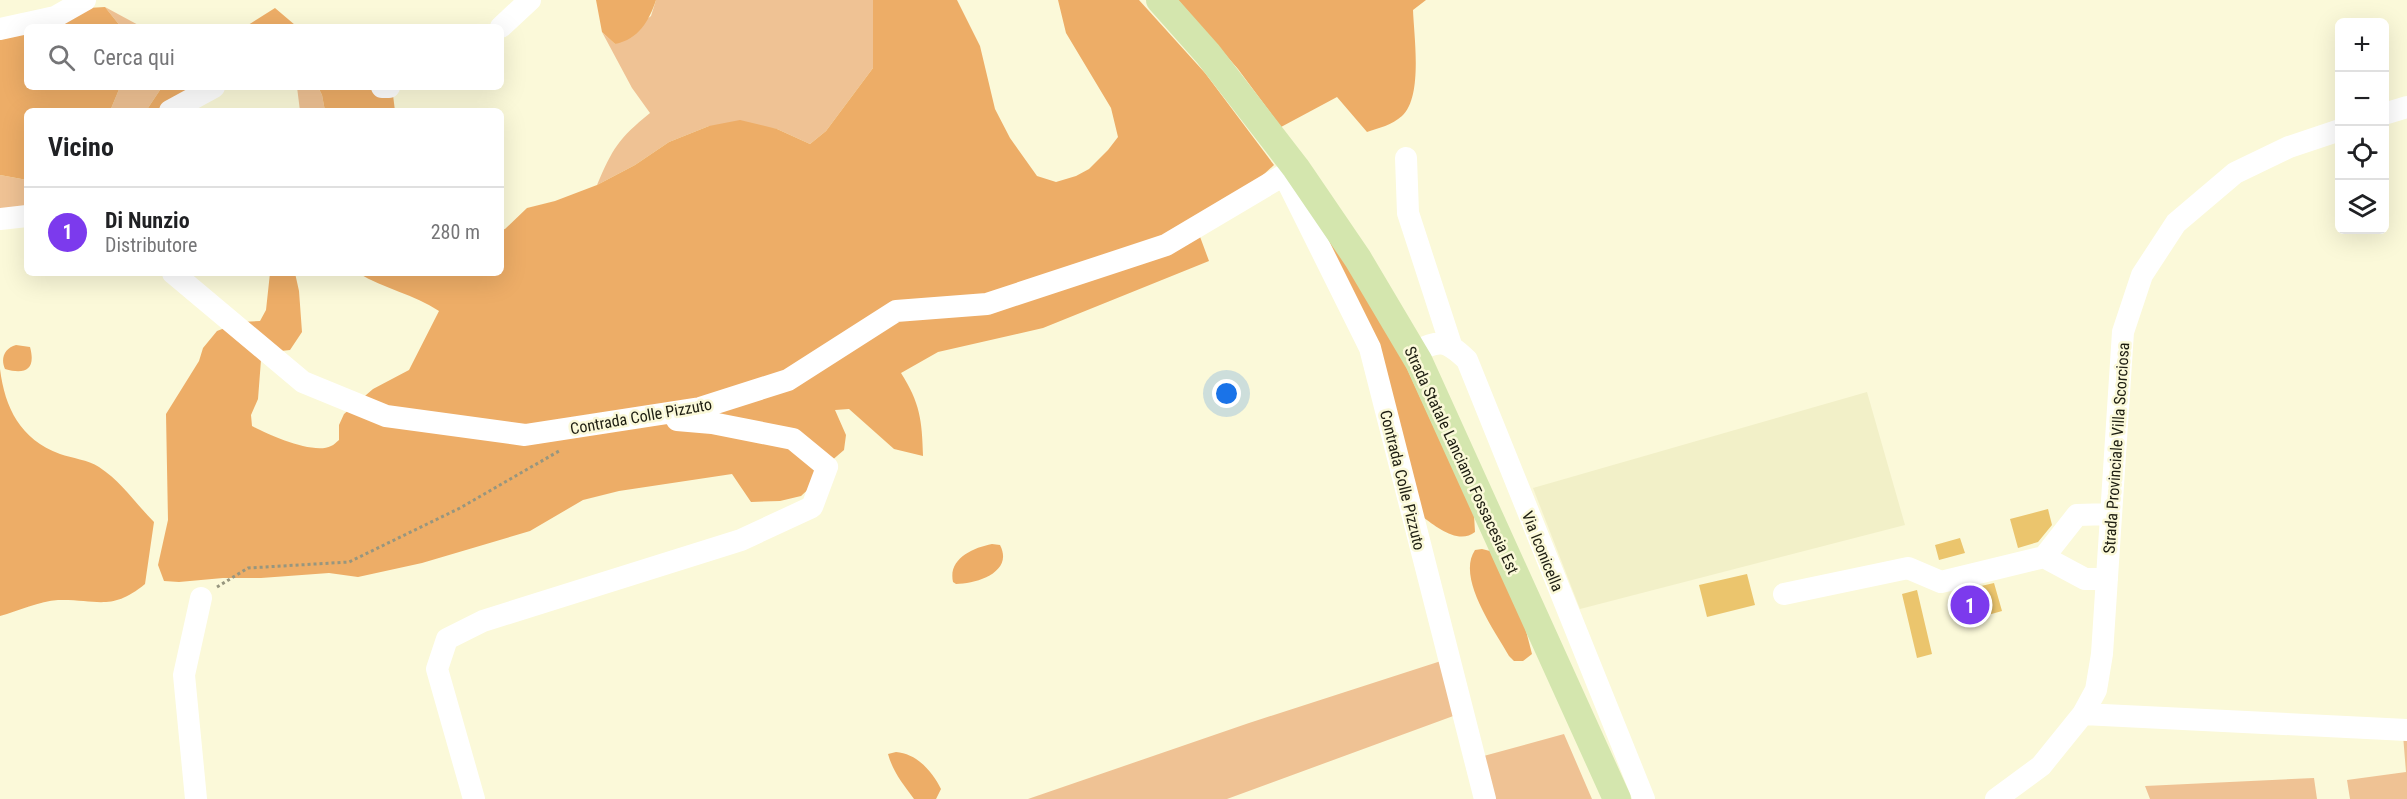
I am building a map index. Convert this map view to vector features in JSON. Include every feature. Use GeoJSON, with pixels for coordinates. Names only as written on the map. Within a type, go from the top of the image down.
{"type":"FeatureCollection","features":[{"type":"Feature","properties":{"kind":"main road","name":"Strada Statale Lanciano Fossacesia Est"},"geometry":{"type":"LineString","coordinates":[[1160,0],[1241,95],[1290,172],[1358,259],[1413,352],[1617,799]]}},
{"type":"Feature","properties":{"kind":"street"},"geometry":{"type":"LineString","coordinates":[[0,29],[55,17],[85,0]]}},
{"type":"Feature","properties":{"kind":"street"},"geometry":{"type":"LineString","coordinates":[[504,24],[530,0]]}},
{"type":"Feature","properties":{"kind":"street"},"geometry":{"type":"LineString","coordinates":[[176,108],[208,90]]}},
{"type":"Feature","properties":{"kind":"street"},"geometry":{"type":"LineString","coordinates":[[2389,113],[2407,107]]}},
{"type":"Feature","properties":{"kind":"street","name":"Strada Provinciale Villa Scorciosa"},"geometry":{"type":"LineString","coordinates":[[1996,799],[2041,766],[2083,714],[2096,690],[2102,654],[2123,332],[2142,275],[2176,223],[2235,173],[2289,147],[2335,132]]}},
{"type":"Feature","properties":{"kind":"street"},"geometry":{"type":"LineString","coordinates":[[1406,158],[1408,213],[1451,345],[1436,342],[1413,352]]}},
{"type":"Feature","properties":{"kind":"street","name":"Contrada Colle Pizzuto"},"geometry":{"type":"LineString","coordinates":[[177,276],[303,382],[386,416],[525,435],[700,408],[788,380],[896,311],[987,304],[1166,245],[1290,172],[1370,348],[1485,799]]}},
{"type":"Feature","properties":{"kind":"street"},"geometry":{"type":"LineString","coordinates":[[0,219],[24,216]]}},
{"type":"Feature","properties":{"kind":"street","name":"Via Iconicella"},"geometry":{"type":"LineString","coordinates":[[1451,345],[1467,360],[1644,799]]}},
{"type":"Feature","properties":{"kind":"street"},"geometry":{"type":"LineString","coordinates":[[474,799],[436,669],[447,639],[483,621],[741,540],[812,507],[827,467],[793,439],[712,423],[643,417]]}},
{"type":"Feature","properties":{"kind":"street"},"geometry":{"type":"LineString","coordinates":[[1784,594],[1908,568],[1941,582],[2044,557],[2077,515],[2111,514]]}},
{"type":"Feature","properties":{"kind":"street"},"geometry":{"type":"LineString","coordinates":[[2044,557],[2085,579],[2107,579]]}},
{"type":"Feature","properties":{"kind":"street"},"geometry":{"type":"LineString","coordinates":[[196,799],[184,675],[201,598]]}},
{"type":"Feature","properties":{"kind":"street"},"geometry":{"type":"LineString","coordinates":[[2083,714],[2407,730]]}},
{"type":"Feature","properties":{"kind":"path"},"geometry":{"type":"LineString","coordinates":[[201,598],[248,568],[349,562],[460,508],[560,450]]}},
{"type":"Feature","properties":{"kind":"shaded area"},"geometry":{"type":"Polygon","coordinates":[[[596,0],[656,0],[642,28],[631,38],[615,44],[602,32],[596,0]]]}},
{"type":"Feature","properties":{"kind":"shaded area"},"geometry":{"type":"Polygon","coordinates":[[[656,0],[873,0],[873,68],[826,131],[810,144],[777,129],[709,126],[669,142],[635,165],[597,185],[618,145],[630,130],[650,113],[632,88],[602,32],[615,44],[651,16],[656,0]]]}},
{"type":"Feature","properties":{"kind":"shaded area"},"geometry":{"type":"Polygon","coordinates":[[[873,0],[957,0],[980,46],[995,109],[1010,138],[1037,176],[1056,182],[1089,169],[1118,137],[1111,108],[1066,33],[1058,0],[1139,0],[1205,73],[1274,165],[1199,234],[1209,261],[1043,328],[938,352],[901,373],[919,412],[923,456],[894,449],[849,409],[835,410],[846,435],[844,450],[823,468],[815,483],[801,496],[780,501],[751,502],[732,474],[619,491],[583,500],[530,531],[422,563],[358,577],[329,573],[164,581],[158,565],[168,520],[166,414],[199,361],[203,348],[217,331],[240,322],[260,321],[266,310],[270,276],[296,276],[302,332],[290,350],[281,351],[261,360],[258,399],[251,415],[252,426],[280,439],[303,446],[323,448],[331,446],[339,440],[339,425],[344,414],[373,389],[409,370],[439,311],[364,276],[504,276],[504,229],[527,208],[555,201],[597,185],[635,165],[669,142],[709,126],[740,120],[777,129],[810,144],[826,131],[873,68],[873,0]]]}},
{"type":"Feature","properties":{"kind":"shaded area"},"geometry":{"type":"Polygon","coordinates":[[[1178,0],[1426,0],[1413,10],[1416,66],[1413,95],[1409,107],[1394,122],[1367,132],[1337,97],[1281,127],[1238,69],[1178,0]]]}},
{"type":"Feature","properties":{"kind":"shaded area"},"geometry":{"type":"Polygon","coordinates":[[[105,7],[136,24],[119,24],[105,7]]]}},
{"type":"Feature","properties":{"kind":"shaded area"},"geometry":{"type":"Polygon","coordinates":[[[105,7],[119,24],[36,24],[70,9],[105,7]]]}},
{"type":"Feature","properties":{"kind":"shaded area"},"geometry":{"type":"Polygon","coordinates":[[[275,8],[294,24],[250,24],[275,8]]]}},
{"type":"Feature","properties":{"kind":"shaded area"},"geometry":{"type":"Polygon","coordinates":[[[24,28],[24,90],[119,90],[111,108],[24,108],[24,179],[0,175],[0,33],[24,28]]]}},
{"type":"Feature","properties":{"kind":"shaded area"},"geometry":{"type":"Polygon","coordinates":[[[119,90],[160,90],[148,108],[111,108],[119,90]]]}},
{"type":"Feature","properties":{"kind":"shaded area"},"geometry":{"type":"Polygon","coordinates":[[[160,90],[214,90],[192,108],[148,108],[160,90]]]}},
{"type":"Feature","properties":{"kind":"shaded area"},"geometry":{"type":"Polygon","coordinates":[[[297,90],[320,90],[324,108],[300,108],[297,90]]]}},
{"type":"Feature","properties":{"kind":"shaded area"},"geometry":{"type":"Polygon","coordinates":[[[320,90],[392,90],[395,108],[324,108],[320,90]]]}},
{"type":"Feature","properties":{"kind":"shaded area"},"geometry":{"type":"Polygon","coordinates":[[[0,175],[24,179],[24,214],[0,216],[0,175]]]}},
{"type":"Feature","properties":{"kind":"shaded area"},"geometry":{"type":"Polygon","coordinates":[[[1328,230],[1382,314],[1474,515],[1475,532],[1469,535],[1455,536],[1423,517],[1321,232],[1328,230]]]}},
{"type":"Feature","properties":{"kind":"shaded area"},"geometry":{"type":"Polygon","coordinates":[[[16,345],[30,347],[32,361],[24,370],[5,369],[4,354],[16,345]]]}},
{"type":"Feature","properties":{"kind":"shaded area"},"geometry":{"type":"Polygon","coordinates":[[[0,369],[11,409],[25,431],[34,440],[60,454],[99,467],[122,486],[154,522],[145,584],[133,593],[113,601],[103,602],[51,601],[0,616],[0,369]]]}},
{"type":"Feature","properties":{"kind":"shaded area"},"geometry":{"type":"Polygon","coordinates":[[[1867,392],[1905,525],[1580,609],[1533,488],[1867,392]]]}},
{"type":"Feature","properties":{"kind":"shaded area"},"geometry":{"type":"Polygon","coordinates":[[[992,544],[1000,545],[1003,554],[998,569],[991,575],[974,582],[956,584],[953,582],[954,567],[963,556],[977,548],[992,544]]]}},
{"type":"Feature","properties":{"kind":"shaded area"},"geometry":{"type":"Polygon","coordinates":[[[1475,550],[1490,551],[1525,627],[1532,654],[1523,661],[1514,661],[1509,656],[1487,619],[1474,589],[1470,575],[1470,562],[1475,550]]]}},
{"type":"Feature","properties":{"kind":"shaded area"},"geometry":{"type":"Polygon","coordinates":[[[1441,661],[1456,715],[1227,799],[1028,799],[1249,723],[1441,661]]]}},
{"type":"Feature","properties":{"kind":"shaded area"},"geometry":{"type":"Polygon","coordinates":[[[1564,734],[1592,799],[1490,799],[1480,757],[1564,734]]]}},
{"type":"Feature","properties":{"kind":"shaded area"},"geometry":{"type":"Polygon","coordinates":[[[2403,735],[2407,735],[2407,799],[2350,799],[2347,780],[2406,772],[2403,735]]]}},
{"type":"Feature","properties":{"kind":"shaded area"},"geometry":{"type":"Polygon","coordinates":[[[896,752],[910,756],[929,770],[941,789],[936,799],[914,799],[890,760],[888,754],[896,752]]]}},
{"type":"Feature","properties":{"kind":"shaded area"},"geometry":{"type":"Polygon","coordinates":[[[2314,778],[2317,799],[2150,799],[2145,786],[2314,778]]]}},
{"type":"Feature","properties":{"kind":"building"},"geometry":{"type":"Polygon","coordinates":[[[2048,509],[2052,525],[2038,542],[2018,548],[2010,519],[2048,509]]]}},
{"type":"Feature","properties":{"kind":"building"},"geometry":{"type":"Polygon","coordinates":[[[1960,538],[1965,553],[1939,560],[1935,545],[1960,538]]]}},
{"type":"Feature","properties":{"kind":"building"},"geometry":{"type":"Polygon","coordinates":[[[1747,574],[1755,605],[1707,617],[1699,585],[1747,574]]]}},
{"type":"Feature","properties":{"kind":"building"},"geometry":{"type":"Polygon","coordinates":[[[1994,583],[2002,611],[1960,623],[1951,593],[1994,583]]]}},
{"type":"Feature","properties":{"kind":"building"},"geometry":{"type":"Polygon","coordinates":[[[1917,590],[1932,654],[1917,658],[1902,594],[1917,590]]]}},
{"type":"Feature","properties":{"kind":"place","name":"Di Nunzio"},"geometry":{"type":"Point","coordinates":[1970,605]}}]}
